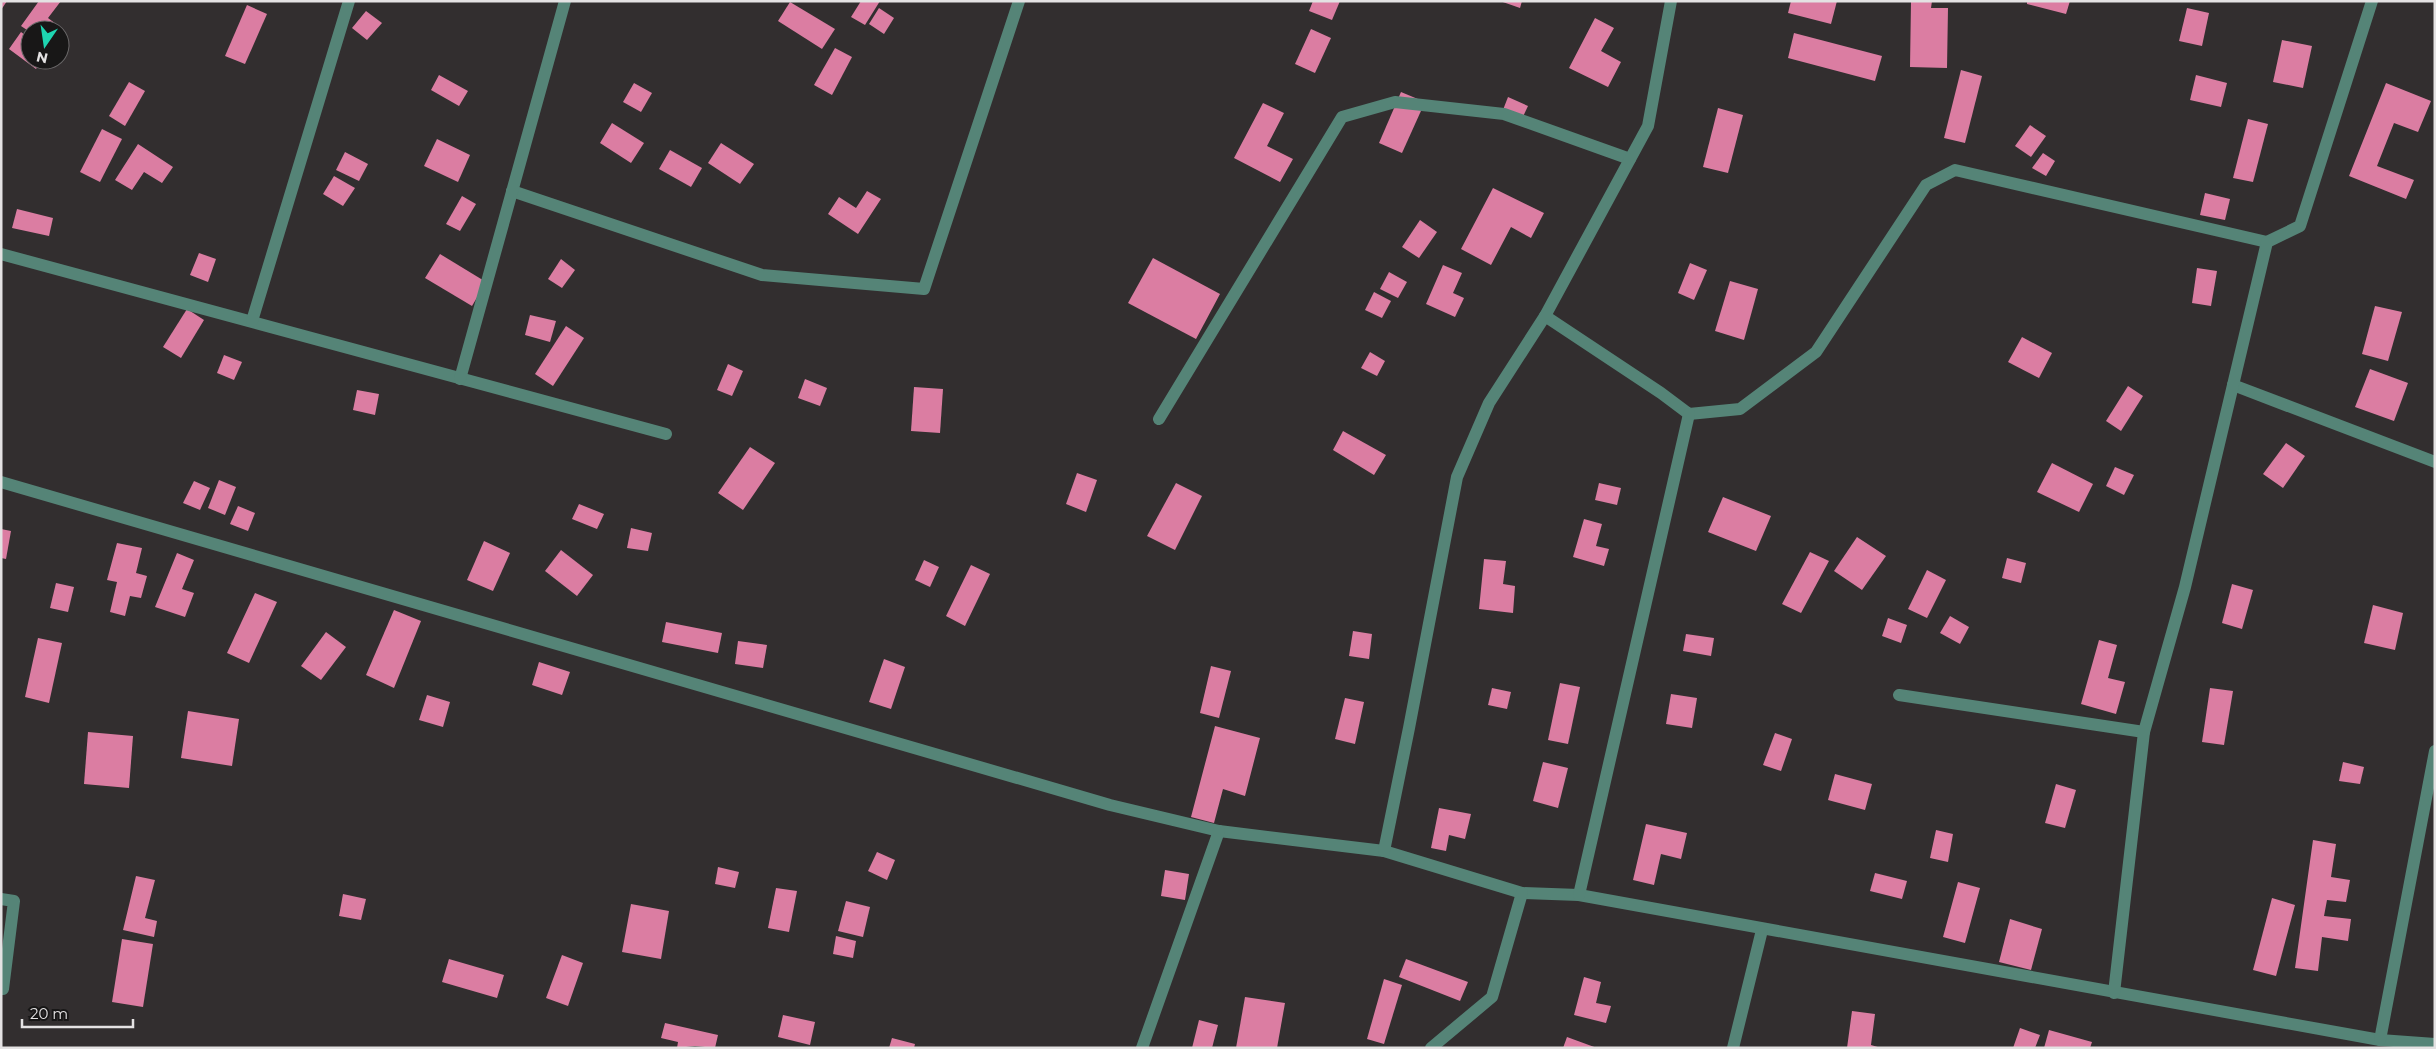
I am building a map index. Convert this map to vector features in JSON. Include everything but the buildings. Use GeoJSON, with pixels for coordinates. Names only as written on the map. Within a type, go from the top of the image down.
{"type":"FeatureCollection","features":[{"type":"Feature","properties":{"kind":"street"},"geometry":{"type":"LineString","coordinates":[[252,322],[349,1]]}},
{"type":"Feature","properties":{"kind":"street"},"geometry":{"type":"LineString","coordinates":[[460,378],[565,1]]}},
{"type":"Feature","properties":{"kind":"street"},"geometry":{"type":"LineString","coordinates":[[512,191],[762,276],[924,289],[1019,1]]}},
{"type":"Feature","properties":{"kind":"street"},"geometry":{"type":"LineString","coordinates":[[1384,851],[1457,477],[1489,403],[1545,316],[1648,126],[1671,1]]}},
{"type":"Feature","properties":{"kind":"street"},"geometry":{"type":"LineString","coordinates":[[1545,316],[1661,393],[1689,414],[1740,409],[1816,352],[1926,185],[1955,170],[2267,242],[2300,226],[2372,1]]}},
{"type":"Feature","properties":{"kind":"street"},"geometry":{"type":"LineString","coordinates":[[1159,419],[1342,117],[1395,102],[1504,114],[1630,159]]}},
{"type":"Feature","properties":{"kind":"street"},"geometry":{"type":"LineString","coordinates":[[2114,993],[2144,732],[2185,587],[2267,242]]}},
{"type":"Feature","properties":{"kind":"street"},"geometry":{"type":"LineString","coordinates":[[1,254],[666,434]]}},
{"type":"Feature","properties":{"kind":"street"},"geometry":{"type":"LineString","coordinates":[[2233,385],[2435,462]]}},
{"type":"Feature","properties":{"kind":"street"},"geometry":{"type":"LineString","coordinates":[[1579,895],[1689,414]]}},
{"type":"Feature","properties":{"kind":"street"},"geometry":{"type":"LineString","coordinates":[[1,482],[1100,802],[1219,831],[1384,851],[1522,893],[1579,895],[1762,930],[2380,1040],[2435,1044]]}},
{"type":"Feature","properties":{"kind":"street"},"geometry":{"type":"LineString","coordinates":[[1898,695],[2144,732]]}},
{"type":"Feature","properties":{"kind":"street"},"geometry":{"type":"LineString","coordinates":[[2380,1040],[2435,751]]}},
{"type":"Feature","properties":{"kind":"street"},"geometry":{"type":"LineString","coordinates":[[1142,1048],[1219,831]]}},
{"type":"Feature","properties":{"kind":"street"},"geometry":{"type":"LineString","coordinates":[[1431,1048],[1492,997],[1522,893]]}},
{"type":"Feature","properties":{"kind":"street"},"geometry":{"type":"LineString","coordinates":[[1,899],[14,901],[3,988]]}},
{"type":"Feature","properties":{"kind":"street"},"geometry":{"type":"LineString","coordinates":[[1734,1048],[1762,930]]}}]}
